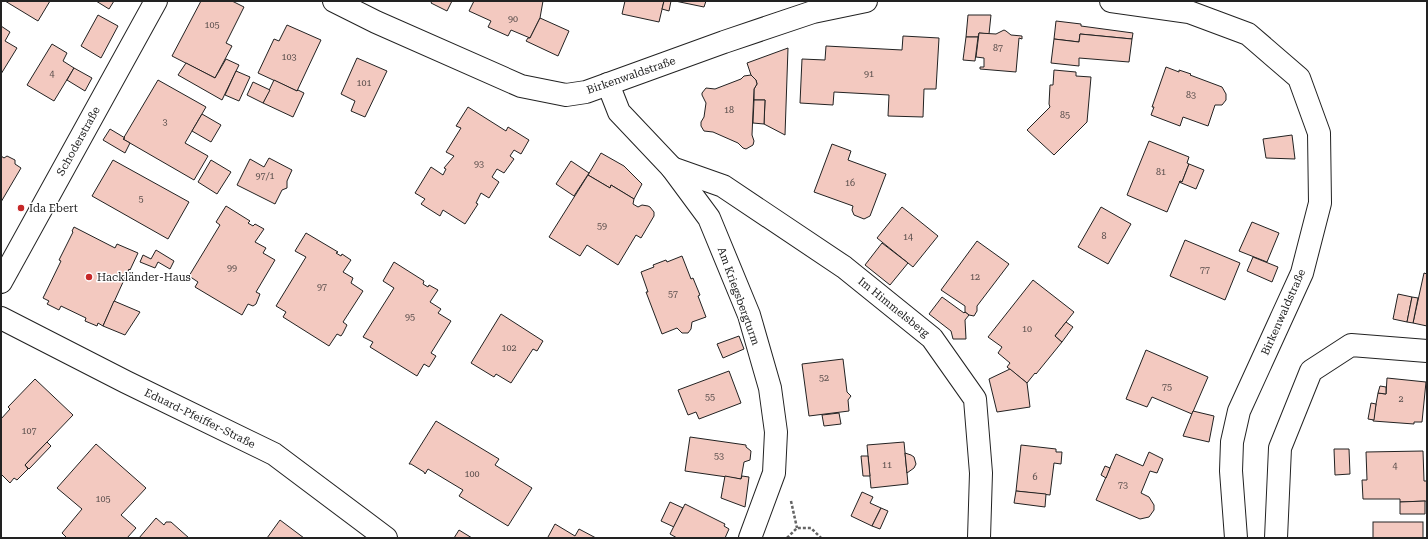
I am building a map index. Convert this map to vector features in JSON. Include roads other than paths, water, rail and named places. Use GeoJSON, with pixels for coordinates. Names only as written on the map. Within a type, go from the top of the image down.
{"type":"FeatureCollection","features":[{"type":"Feature","properties":{"kind":"street","name":"Schoderstraße"},"geometry":{"type":"LineString","coordinates":[[1,282],[156,1]]}},
{"type":"Feature","properties":{"kind":"street","name":"Birkenwaldstraße"},"geometry":{"type":"LineString","coordinates":[[334,1],[376,22],[521,86],[566,94],[586,92],[724,42],[813,12],[866,1]]}},
{"type":"Feature","properties":{"kind":"street","name":"Birkenwaldstraße"},"geometry":{"type":"LineString","coordinates":[[1111,1],[1189,12],[1248,34],[1299,78],[1319,133],[1320,203],[1302,273],[1239,411],[1232,442],[1231,471],[1236,538]]}},
{"type":"Feature","properties":{"kind":"street","name":"Am Kriegsbergturm"},"geometry":{"type":"LineString","coordinates":[[608,84],[619,112],[672,168],[709,218],[749,315],[770,388],[776,432],[774,473],[750,538]]}},
{"type":"Feature","properties":{"kind":"street","name":"Im Himmelsberg"},"geometry":{"type":"LineString","coordinates":[[672,168],[723,186],[844,267],[932,338],[975,399],[981,473],[979,538]]}},
{"type":"Feature","properties":{"kind":"street","name":"Eduard-Pfeiffer-Straße"},"geometry":{"type":"LineString","coordinates":[[1,318],[126,382],[274,454],[386,538]]}},
{"type":"Feature","properties":{"kind":"street"},"geometry":{"type":"LineString","coordinates":[[1276,538],[1280,448],[1311,370],[1351,345],[1427,351]]}},
{"type":"Feature","properties":{"kind":"place","name":"Ida Ebert"},"geometry":{"type":"Point","coordinates":[21,208]}},
{"type":"Feature","properties":{"kind":"place","name":"Hackländer-Haus"},"geometry":{"type":"Point","coordinates":[89,277]}}]}
